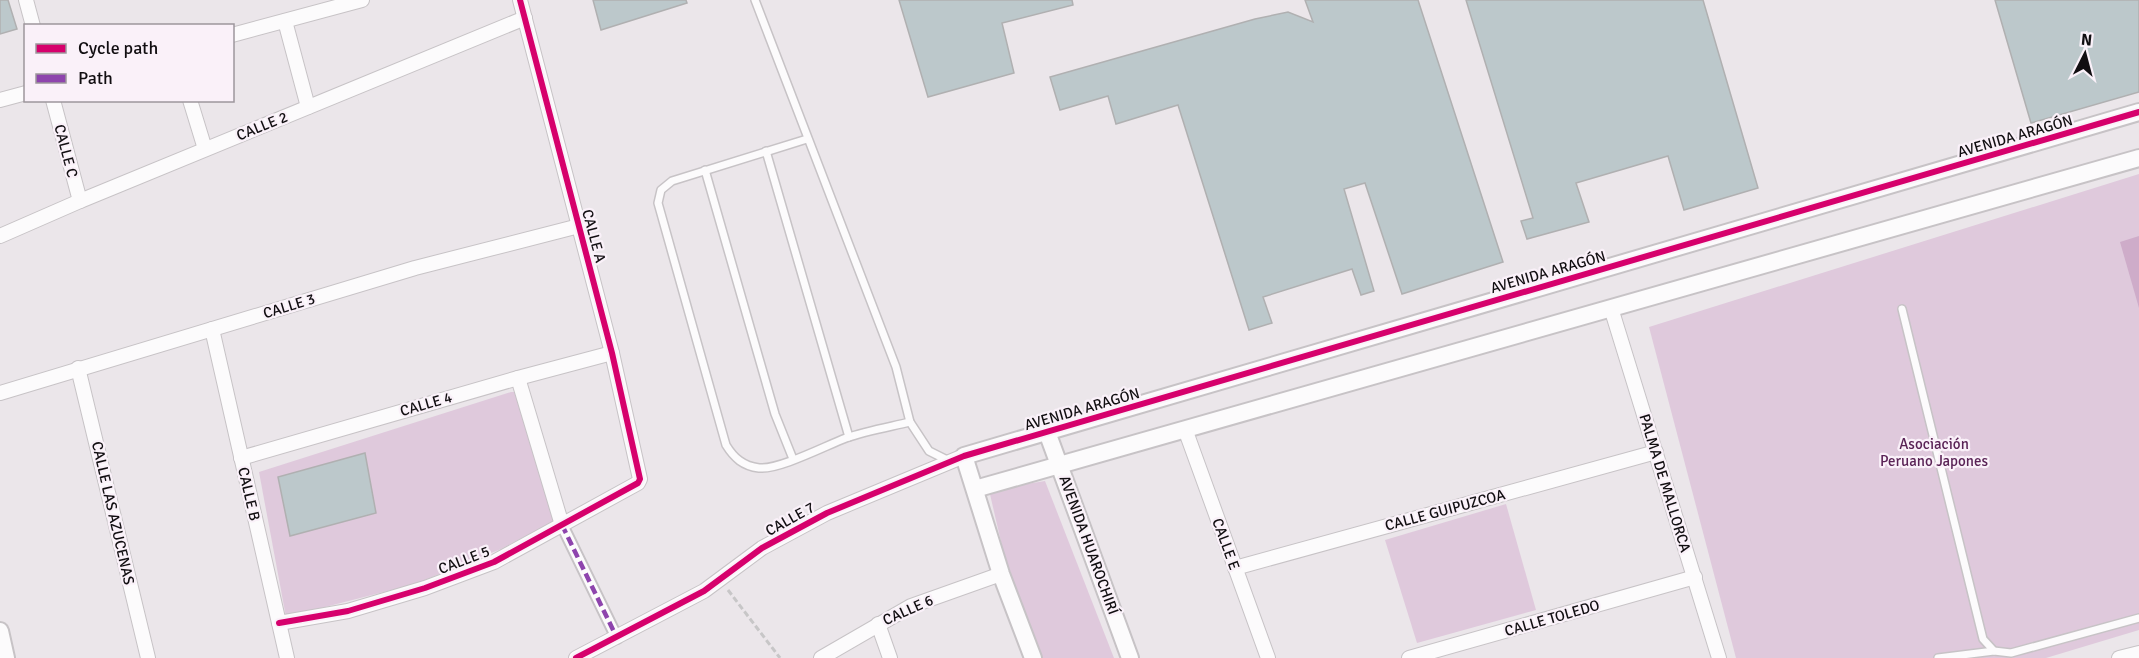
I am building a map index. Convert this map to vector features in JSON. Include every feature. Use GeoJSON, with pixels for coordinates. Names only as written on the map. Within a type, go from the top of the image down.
{"type":"FeatureCollection","features":[{"type":"Feature","properties":{"kind":"street"},"geometry":{"type":"LineString","coordinates":[[26,0],[32,24]]}},
{"type":"Feature","properties":{"kind":"street"},"geometry":{"type":"LineString","coordinates":[[234,34],[362,0]]}},
{"type":"Feature","properties":{"kind":"street","name":"CALLE A"},"geometry":{"type":"LineString","coordinates":[[520,0],[612,353],[640,479]]}},
{"type":"Feature","properties":{"kind":"street","name":"CALLE 2"},"geometry":{"type":"LineString","coordinates":[[0,236],[525,18]]}},
{"type":"Feature","properties":{"kind":"street"},"geometry":{"type":"LineString","coordinates":[[285,21],[308,107]]}},
{"type":"Feature","properties":{"kind":"street"},"geometry":{"type":"LineString","coordinates":[[0,100],[24,94]]}},
{"type":"Feature","properties":{"kind":"street","name":"CALLE C"},"geometry":{"type":"LineString","coordinates":[[54,102],[80,201]]}},
{"type":"Feature","properties":{"kind":"street"},"geometry":{"type":"LineString","coordinates":[[191,102],[205,149]]}},
{"type":"Feature","properties":{"kind":"street","name":"AVENIDA ARAGÓN"},"geometry":{"type":"LineString","coordinates":[[958,459],[2139,112]]}},
{"type":"Feature","properties":{"kind":"street"},"geometry":{"type":"LineString","coordinates":[[975,489],[2139,158]]}},
{"type":"Feature","properties":{"kind":"street","name":"CALLE 3"},"geometry":{"type":"LineString","coordinates":[[0,393],[415,268],[579,226]]}},
{"type":"Feature","properties":{"kind":"street","name":"PALMA DE MALLORCA"},"geometry":{"type":"LineString","coordinates":[[1611,308],[1719,658]]}},
{"type":"Feature","properties":{"kind":"street","name":"CALLE B"},"geometry":{"type":"LineString","coordinates":[[212,329],[287,658]]}},
{"type":"Feature","properties":{"kind":"street","name":"CALLE 4"},"geometry":{"type":"LineString","coordinates":[[241,458],[612,353]]}},
{"type":"Feature","properties":{"kind":"street","name":"CALLE LAS AZUCENAS"},"geometry":{"type":"LineString","coordinates":[[78,368],[148,658]]}},
{"type":"Feature","properties":{"kind":"street"},"geometry":{"type":"LineString","coordinates":[[518,378],[561,525],[617,638]]}},
{"type":"Feature","properties":{"kind":"street","name":"CALLE E"},"geometry":{"type":"LineString","coordinates":[[1185,429],[1268,658]]}},
{"type":"Feature","properties":{"kind":"street","name":"AVENIDA HUAROCHIRÍ"},"geometry":{"type":"LineString","coordinates":[[1047,432],[1130,658]]}},
{"type":"Feature","properties":{"kind":"street","name":"CALLE GUIPUZCOA"},"geometry":{"type":"LineString","coordinates":[[1235,567],[1656,452]]}},
{"type":"Feature","properties":{"kind":"street"},"geometry":{"type":"LineString","coordinates":[[958,459],[975,489],[1002,574],[1033,658]]}},
{"type":"Feature","properties":{"kind":"street","name":"CALLE 7"},"geometry":{"type":"LineString","coordinates":[[585,656],[704,591],[762,548],[827,513],[958,459]]}},
{"type":"Feature","properties":{"kind":"street","name":"CALLE 5"},"geometry":{"type":"LineString","coordinates":[[279,623],[348,611],[425,588],[494,562],[638,483],[640,479]]}},
{"type":"Feature","properties":{"kind":"street","name":"CALLE 6"},"geometry":{"type":"LineString","coordinates":[[821,658],[911,606],[1002,574]]}},
{"type":"Feature","properties":{"kind":"street","name":"CALLE TOLEDO"},"geometry":{"type":"LineString","coordinates":[[1409,658],[1695,578]]}},
{"type":"Feature","properties":{"kind":"street"},"geometry":{"type":"LineString","coordinates":[[878,624],[890,658]]}},
{"type":"Feature","properties":{"kind":"street"},"geometry":{"type":"LineString","coordinates":[[0,631],[6,658]]}},
{"type":"Feature","properties":{"kind":"street"},"geometry":{"type":"LineString","coordinates":[[2119,658],[2139,653]]}},
{"type":"Feature","properties":{"kind":"lane"},"geometry":{"type":"LineString","coordinates":[[755,0],[896,367],[909,422],[929,450],[958,459]]}},
{"type":"Feature","properties":{"kind":"lane"},"geometry":{"type":"LineString","coordinates":[[807,139],[672,180],[661,190],[658,203],[726,445],[733,456],[745,464],[758,468],[774,468],[849,437],[909,422]]}},
{"type":"Feature","properties":{"kind":"lane"},"geometry":{"type":"LineString","coordinates":[[766,151],[849,437]]}},
{"type":"Feature","properties":{"kind":"lane"},"geometry":{"type":"LineString","coordinates":[[705,170],[775,414],[794,459]]}},
{"type":"Feature","properties":{"kind":"lane"},"geometry":{"type":"LineString","coordinates":[[1902,309],[1983,639],[1994,651]]}},
{"type":"Feature","properties":{"kind":"lane"},"geometry":{"type":"LineString","coordinates":[[1938,658],[1994,651],[2011,653],[2139,618]]}},
{"type":"Feature","properties":{"kind":"path"},"geometry":{"type":"LineString","coordinates":[[720,579],[780,658]]}},
{"type":"Feature","properties":{"kind":"green space","name":"Asociación Peruano Japones"},"geometry":{"type":"Polygon","coordinates":[[[2139,174],[2139,630],[2046,658],[1736,658],[1649,327],[2139,174]]]}},
{"type":"Feature","properties":{"kind":"green space"},"geometry":{"type":"Polygon","coordinates":[[[517,392],[555,521],[501,549],[415,584],[286,617],[259,472],[517,392]]]}},
{"type":"Feature","properties":{"kind":"green space"},"geometry":{"type":"Polygon","coordinates":[[[1045,481],[1114,658],[1042,658],[1009,576],[989,490],[1045,481]]]}},
{"type":"Feature","properties":{"kind":"green space"},"geometry":{"type":"Polygon","coordinates":[[[1506,504],[1536,610],[1417,643],[1385,540],[1506,504]]]}},
{"type":"Feature","properties":{"kind":"shaded area"},"geometry":{"type":"Polygon","coordinates":[[[2139,236],[2139,308],[2120,242],[2139,236]]]}},
{"type":"Feature","properties":{"kind":"building"},"geometry":{"type":"Polygon","coordinates":[[[0,0],[8,0],[17,29],[0,34],[0,0]]]}},
{"type":"Feature","properties":{"kind":"building"},"geometry":{"type":"Polygon","coordinates":[[[593,0],[686,0],[687,3],[601,30],[593,0]]]}},
{"type":"Feature","properties":{"kind":"building"},"geometry":{"type":"Polygon","coordinates":[[[899,0],[1072,0],[1073,5],[1002,23],[1014,73],[928,97],[899,0]]]}},
{"type":"Feature","properties":{"kind":"building"},"geometry":{"type":"Polygon","coordinates":[[[1305,0],[1418,0],[1503,262],[1402,294],[1365,183],[1344,189],[1374,291],[1361,295],[1352,269],[1263,297],[1272,323],[1249,330],[1178,105],[1116,124],[1108,96],[1060,110],[1050,77],[1255,19],[1288,12],[1313,22],[1305,0]]]}},
{"type":"Feature","properties":{"kind":"building"},"geometry":{"type":"Polygon","coordinates":[[[1466,0],[1703,0],[1758,188],[1684,210],[1668,156],[1576,183],[1589,222],[1527,239],[1521,221],[1533,218],[1466,0]]]}},
{"type":"Feature","properties":{"kind":"building"},"geometry":{"type":"Polygon","coordinates":[[[1995,0],[2139,0],[2139,92],[2031,123],[1995,0]]]}},
{"type":"Feature","properties":{"kind":"building"},"geometry":{"type":"Polygon","coordinates":[[[365,453],[376,513],[290,536],[278,477],[365,453]]]}},
{"type":"Feature","properties":{"kind":"marked path"},"geometry":{"type":"LineString","coordinates":[[562,525],[617,638]]}},
{"type":"Feature","properties":{"kind":"cycle path"},"geometry":{"type":"LineString","coordinates":[[279,623],[348,611],[425,588],[494,562],[638,483],[640,479],[612,353],[520,0]]}},
{"type":"Feature","properties":{"kind":"cycle path"},"geometry":{"type":"LineString","coordinates":[[576,658],[704,591],[762,548],[827,513],[964,456],[2139,112]]}}]}
